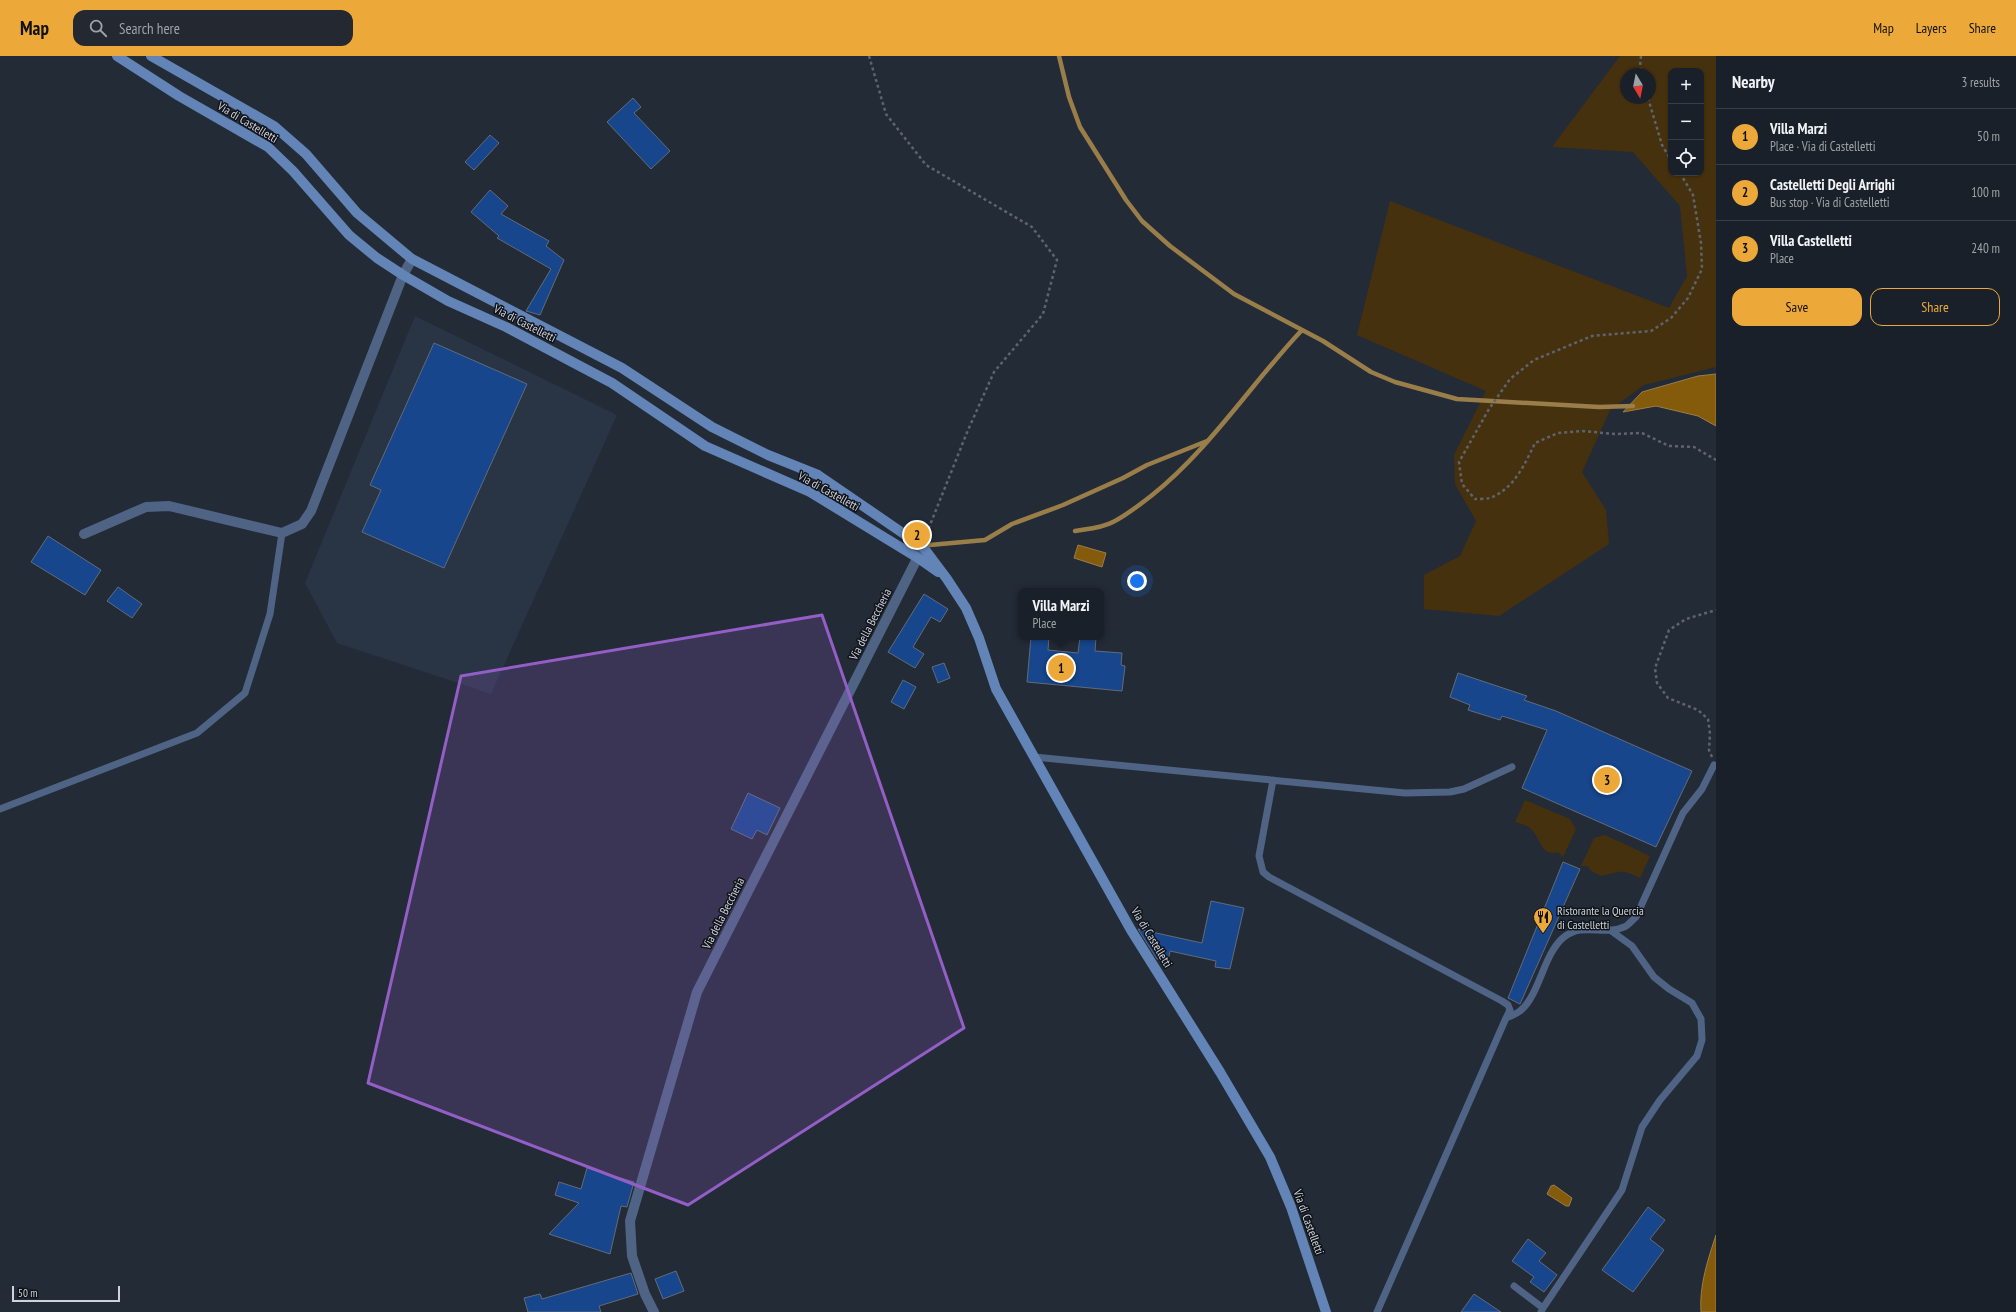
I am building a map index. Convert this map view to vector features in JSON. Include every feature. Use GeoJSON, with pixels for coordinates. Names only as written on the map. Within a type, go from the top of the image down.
{"type":"FeatureCollection","features":[{"type":"Feature","properties":{"kind":"main road","name":"Via di Castelletti"},"geometry":{"type":"LineString","coordinates":[[117,56],[179,96],[268,147],[293,170],[349,235],[377,258],[403,275],[448,301],[506,327],[612,383],[705,446],[810,492],[918,558],[947,579]]}},
{"type":"Feature","properties":{"kind":"main road","name":"Via di Castelletti"},"geometry":{"type":"LineString","coordinates":[[151,56],[274,126],[306,154],[357,213],[412,259],[622,368],[712,427],[768,455],[818,475],[923,547],[966,608],[996,688],[1131,930],[1220,1072],[1270,1157],[1291,1207],[1326,1312]]}},
{"type":"Feature","properties":{"kind":"street"},"geometry":{"type":"LineString","coordinates":[[84,534],[146,507],[169,506],[282,533],[302,524],[311,511],[403,275],[412,259]]}},
{"type":"Feature","properties":{"kind":"street","name":"Via della Beccheria"},"geometry":{"type":"LineString","coordinates":[[654,1312],[645,1294],[632,1256],[630,1221],[697,992],[923,547]]}},
{"type":"Feature","properties":{"kind":"lane"},"geometry":{"type":"LineString","coordinates":[[0,809],[197,733],[244,693],[270,614],[282,533]]}},
{"type":"Feature","properties":{"kind":"lane"},"geometry":{"type":"LineString","coordinates":[[1034,757],[1405,793],[1450,792],[1464,789],[1512,766]]}},
{"type":"Feature","properties":{"kind":"lane"},"geometry":{"type":"LineString","coordinates":[[1506,1018],[1520,1011],[1528,1002],[1553,950],[1564,937],[1580,929],[1610,930],[1625,927],[1636,917],[1683,813],[1702,789],[1714,765]]}},
{"type":"Feature","properties":{"kind":"lane"},"geometry":{"type":"LineString","coordinates":[[1273,780],[1259,856],[1262,872],[1502,1001],[1508,1005],[1510,1010],[1377,1312]]}},
{"type":"Feature","properties":{"kind":"lane"},"geometry":{"type":"LineString","coordinates":[[1514,1286],[1542,1310],[1622,1190],[1642,1127],[1660,1100],[1697,1056],[1702,1040],[1701,1019],[1692,1003],[1654,977],[1632,946],[1610,930]]}},
{"type":"Feature","properties":{"kind":"path"},"geometry":{"type":"LineString","coordinates":[[869,56],[886,114],[926,166],[1032,227],[1057,260],[1043,314],[994,372],[926,531],[923,547]]}},
{"type":"Feature","properties":{"kind":"path"},"geometry":{"type":"LineString","coordinates":[[1640,68],[1641,56]]}},
{"type":"Feature","properties":{"kind":"path"},"geometry":{"type":"LineString","coordinates":[[1650,104],[1662,145],[1668,155]]}},
{"type":"Feature","properties":{"kind":"path"},"geometry":{"type":"LineString","coordinates":[[1682,176],[1693,195],[1701,243],[1702,269],[1688,298],[1671,318],[1650,331],[1592,336],[1534,360],[1510,379],[1489,409],[1459,462],[1462,484],[1474,499],[1490,498],[1510,485],[1524,466],[1535,443],[1558,433],[1582,431],[1616,434],[1642,433],[1669,446],[1694,447],[1716,460]]}},
{"type":"Feature","properties":{"kind":"path"},"geometry":{"type":"LineString","coordinates":[[1714,765],[1709,750],[1710,734],[1708,720],[1698,710],[1668,698],[1657,683],[1655,668],[1669,630],[1686,619],[1716,610]]}},
{"type":"Feature","properties":{"kind":"highlighted area"},"geometry":{"type":"Polygon","coordinates":[[[822,615],[964,1028],[688,1205],[368,1083],[461,676],[822,615]]]}},
{"type":"Feature","properties":{"kind":"shaded area"},"geometry":{"type":"Polygon","coordinates":[[[1620,56],[1716,56],[1716,367],[1644,385],[1610,410],[1582,472],[1606,510],[1609,544],[1499,616],[1424,609],[1424,575],[1460,556],[1476,521],[1455,484],[1454,455],[1486,391],[1357,335],[1390,201],[1669,308],[1687,276],[1680,206],[1633,152],[1552,147],[1620,56]]]}},
{"type":"Feature","properties":{"kind":"shaded area"},"geometry":{"type":"Polygon","coordinates":[[[415,316],[617,415],[491,694],[337,643],[305,583],[415,316]]]}},
{"type":"Feature","properties":{"kind":"shaded area"},"geometry":{"type":"Polygon","coordinates":[[[1716,374],[1716,426],[1698,416],[1656,406],[1623,412],[1642,392],[1698,376],[1716,374]]]}},
{"type":"Feature","properties":{"kind":"shaded area"},"geometry":{"type":"Polygon","coordinates":[[[1078,545],[1106,553],[1102,567],[1074,558],[1078,545]]]}},
{"type":"Feature","properties":{"kind":"shaded area"},"geometry":{"type":"Polygon","coordinates":[[[1525,800],[1570,819],[1576,829],[1563,857],[1558,852],[1552,853],[1545,850],[1530,828],[1515,822],[1525,800]]]}},
{"type":"Feature","properties":{"kind":"shaded area"},"geometry":{"type":"Polygon","coordinates":[[[1605,835],[1650,856],[1640,878],[1624,872],[1601,876],[1590,870],[1588,866],[1581,866],[1594,838],[1605,835]]]}},
{"type":"Feature","properties":{"kind":"shaded area"},"geometry":{"type":"Polygon","coordinates":[[[1554,1185],[1572,1198],[1569,1206],[1566,1206],[1547,1194],[1551,1186],[1554,1185]]]}},
{"type":"Feature","properties":{"kind":"shaded area"},"geometry":{"type":"Polygon","coordinates":[[[1716,1235],[1716,1312],[1701,1312],[1701,1292],[1707,1263],[1716,1235]]]}},
{"type":"Feature","properties":{"kind":"building"},"geometry":{"type":"Polygon","coordinates":[[[633,98],[641,107],[634,113],[670,151],[651,169],[607,122],[633,98]]]}},
{"type":"Feature","properties":{"kind":"building"},"geometry":{"type":"Polygon","coordinates":[[[490,135],[499,143],[474,170],[465,162],[490,135]]]}},
{"type":"Feature","properties":{"kind":"building"},"geometry":{"type":"Polygon","coordinates":[[[490,190],[508,206],[501,214],[549,241],[546,246],[564,260],[540,315],[526,311],[551,269],[497,238],[499,236],[471,212],[490,190]]]}},
{"type":"Feature","properties":{"kind":"building"},"geometry":{"type":"Polygon","coordinates":[[[434,343],[527,384],[444,568],[362,532],[381,490],[370,485],[434,343]]]}},
{"type":"Feature","properties":{"kind":"building"},"geometry":{"type":"Polygon","coordinates":[[[48,536],[101,570],[85,595],[31,562],[48,536]]]}},
{"type":"Feature","properties":{"kind":"building"},"geometry":{"type":"Polygon","coordinates":[[[118,587],[142,604],[132,618],[107,601],[118,587]]]}},
{"type":"Feature","properties":{"kind":"building"},"geometry":{"type":"Polygon","coordinates":[[[924,594],[948,609],[940,622],[931,617],[913,647],[924,654],[915,668],[888,652],[924,594]]]}},
{"type":"Feature","properties":{"kind":"building"},"geometry":{"type":"Polygon","coordinates":[[[1031,640],[1049,640],[1048,650],[1078,653],[1080,640],[1096,640],[1095,651],[1122,653],[1121,665],[1125,666],[1122,691],[1027,682],[1031,640]]]}},
{"type":"Feature","properties":{"kind":"building"},"geometry":{"type":"Polygon","coordinates":[[[944,663],[950,678],[938,683],[932,667],[944,663]]]}},
{"type":"Feature","properties":{"kind":"building"},"geometry":{"type":"Polygon","coordinates":[[[1458,673],[1527,696],[1524,700],[1556,711],[1692,771],[1656,847],[1522,788],[1547,730],[1502,716],[1500,720],[1468,710],[1470,705],[1450,697],[1458,673]]]}},
{"type":"Feature","properties":{"kind":"building"},"geometry":{"type":"Polygon","coordinates":[[[903,680],[916,687],[904,709],[891,702],[903,680]]]}},
{"type":"Feature","properties":{"kind":"building"},"geometry":{"type":"Polygon","coordinates":[[[748,793],[780,808],[767,835],[757,830],[752,839],[731,829],[748,793]]]}},
{"type":"Feature","properties":{"kind":"building","name":"Ristorante la Quercia di Castelletti"},"geometry":{"type":"Polygon","coordinates":[[[1563,862],[1580,869],[1520,1004],[1508,998],[1563,862]]]}},
{"type":"Feature","properties":{"kind":"building"},"geometry":{"type":"Polygon","coordinates":[[[1211,901],[1244,908],[1230,969],[1215,967],[1216,961],[1170,951],[1168,961],[1157,959],[1138,929],[1202,943],[1211,901]]]}},
{"type":"Feature","properties":{"kind":"building"},"geometry":{"type":"Polygon","coordinates":[[[587,1168],[634,1182],[627,1207],[621,1206],[610,1254],[549,1234],[579,1203],[555,1195],[559,1182],[581,1189],[587,1168]]]}},
{"type":"Feature","properties":{"kind":"building"},"geometry":{"type":"Polygon","coordinates":[[[1648,1207],[1665,1220],[1650,1239],[1664,1250],[1633,1292],[1602,1270],[1648,1207]]]}},
{"type":"Feature","properties":{"kind":"building"},"geometry":{"type":"Polygon","coordinates":[[[1528,1239],[1546,1253],[1539,1261],[1557,1275],[1544,1292],[1530,1282],[1534,1277],[1512,1261],[1528,1239]]]}},
{"type":"Feature","properties":{"kind":"building"},"geometry":{"type":"Polygon","coordinates":[[[676,1271],[684,1291],[663,1299],[655,1279],[676,1271]]]}},
{"type":"Feature","properties":{"kind":"building"},"geometry":{"type":"Polygon","coordinates":[[[631,1273],[638,1294],[599,1306],[601,1312],[528,1312],[524,1298],[540,1294],[542,1299],[631,1273]]]}},
{"type":"Feature","properties":{"kind":"building"},"geometry":{"type":"Polygon","coordinates":[[[1474,1294],[1501,1312],[1461,1312],[1474,1294]]]}},
{"type":"Feature","properties":{"kind":"waterway"},"geometry":{"type":"LineString","coordinates":[[1059,56],[1069,97],[1080,127],[1126,200],[1142,221],[1170,246],[1234,294],[1323,341],[1371,372],[1395,382],[1457,399],[1599,407],[1633,406]]}},
{"type":"Feature","properties":{"kind":"waterway"},"geometry":{"type":"LineString","coordinates":[[1075,531],[1109,524],[1133,510],[1172,478],[1211,437],[1302,330]]}},
{"type":"Feature","properties":{"kind":"waterway"},"geometry":{"type":"LineString","coordinates":[[930,545],[985,540],[1012,524],[1063,505],[1123,478],[1147,465],[1207,441]]}},
{"type":"Feature","properties":{"kind":"place","name":"Castelletti Degli Arrighi"},"geometry":{"type":"Point","coordinates":[917,535]}},
{"type":"Feature","properties":{"kind":"place","name":"Villa Marzi"},"geometry":{"type":"Point","coordinates":[1061,668]}},
{"type":"Feature","properties":{"kind":"place","name":"Villa Castelletti"},"geometry":{"type":"Point","coordinates":[1607,780]}},
{"type":"Feature","properties":{"kind":"place","name":"Ristorante la Quercia di Castelletti"},"geometry":{"type":"Point","coordinates":[1543,934]}}]}
